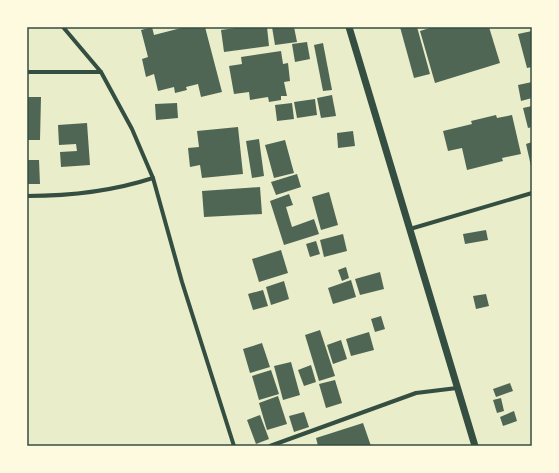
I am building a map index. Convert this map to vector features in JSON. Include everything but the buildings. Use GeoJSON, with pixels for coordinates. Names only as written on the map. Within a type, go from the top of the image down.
{"type":"FeatureCollection","features":[{"type":"Feature","properties":{"kind":"street"},"geometry":{"type":"LineString","coordinates":[[63,27],[100,72],[132,129],[153,178],[182,282],[234,446]]}},
{"type":"Feature","properties":{"kind":"street"},"geometry":{"type":"LineString","coordinates":[[350,27],[474,446]]}},
{"type":"Feature","properties":{"kind":"street"},"geometry":{"type":"LineString","coordinates":[[27,72],[100,72]]}},
{"type":"Feature","properties":{"kind":"street"},"geometry":{"type":"LineString","coordinates":[[27,196],[51,196],[128,186],[153,178]]}},
{"type":"Feature","properties":{"kind":"street"},"geometry":{"type":"LineString","coordinates":[[410,229],[532,193]]}},
{"type":"Feature","properties":{"kind":"street"},"geometry":{"type":"LineString","coordinates":[[270,446],[416,393],[457,388]]}}]}
